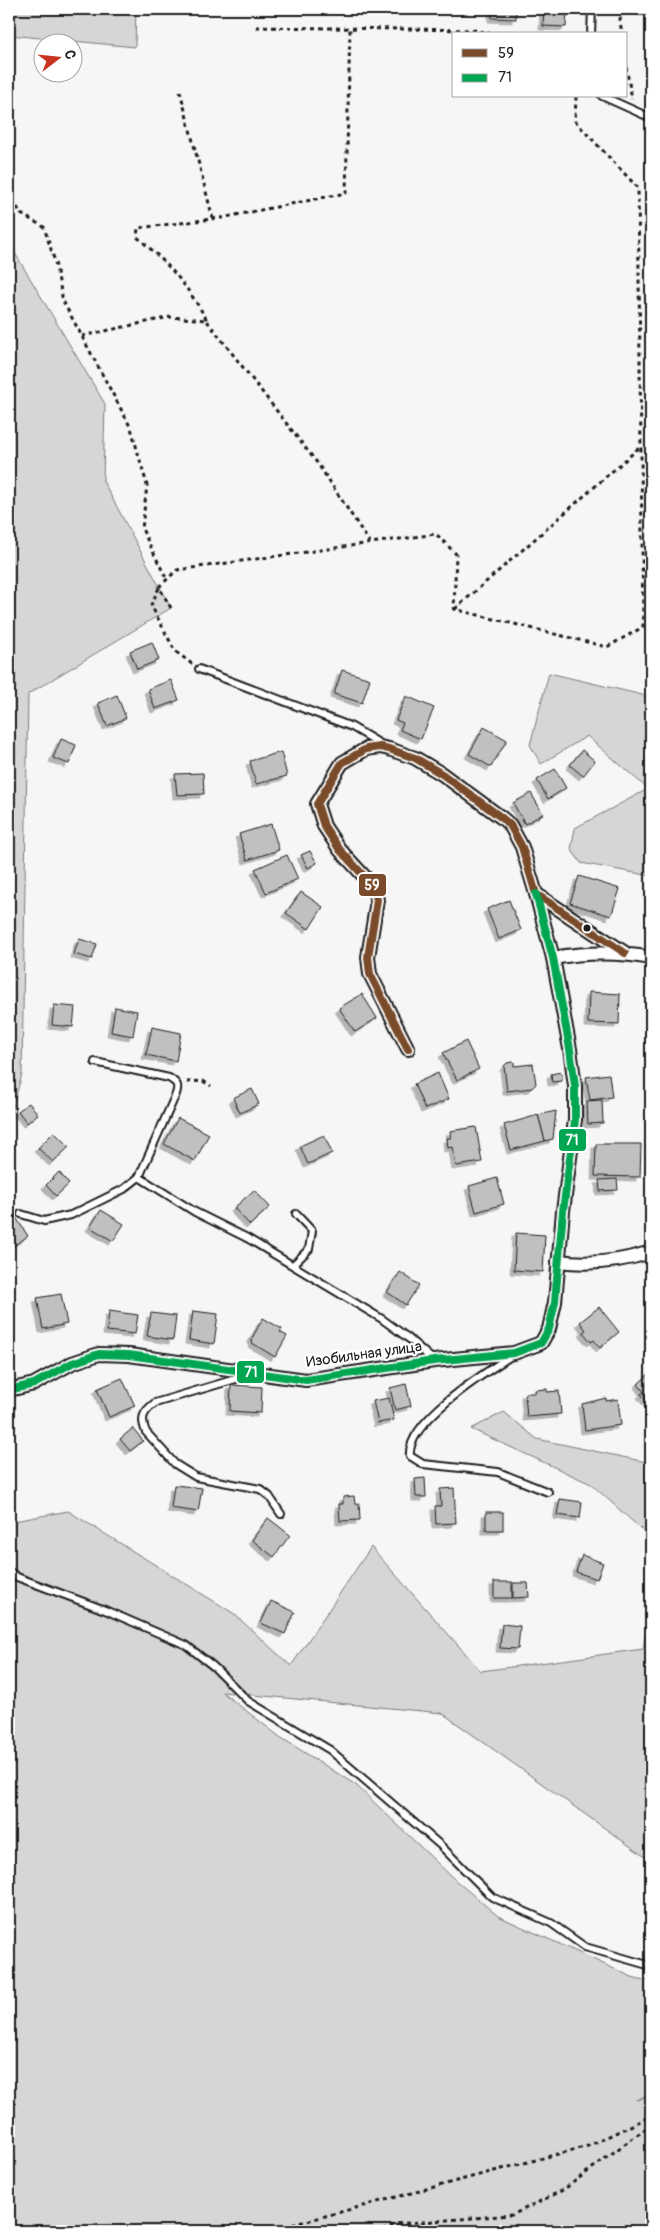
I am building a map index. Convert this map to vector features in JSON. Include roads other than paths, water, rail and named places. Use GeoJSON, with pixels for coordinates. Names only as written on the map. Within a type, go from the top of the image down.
{"type":"FeatureCollection","features":[{"type":"Feature","properties":{"kind":"street"},"geometry":{"type":"LineString","coordinates":[[389,749],[380,747],[366,749],[342,763],[317,804],[324,826],[340,850],[370,880],[374,887],[377,900],[368,957],[370,974],[408,1049]]}},
{"type":"Feature","properties":{"kind":"street","name":"Изобильная улица"},"geometry":{"type":"LineString","coordinates":[[9,1390],[34,1384],[72,1363],[99,1354],[129,1355],[306,1380],[434,1361],[514,1353],[541,1343],[549,1329],[555,1302],[575,1112],[575,1086],[570,1049],[553,958],[522,847],[516,834],[502,818],[442,774],[416,758],[389,749]]}},
{"type":"Feature","properties":{"kind":"street"},"geometry":{"type":"LineString","coordinates":[[536,894],[625,953]]}},
{"type":"Feature","properties":{"kind":"street"},"geometry":{"type":"LineString","coordinates":[[553,958],[577,954],[625,953],[651,958]]}},
{"type":"Feature","properties":{"kind":"street"},"geometry":{"type":"LineString","coordinates":[[558,1261],[581,1264],[614,1262],[651,1252]]}},
{"type":"Feature","properties":{"kind":"lane"},"geometry":{"type":"LineString","coordinates":[[591,32],[592,9]]}},
{"type":"Feature","properties":{"kind":"lane"},"geometry":{"type":"LineString","coordinates":[[606,98],[651,118]]}},
{"type":"Feature","properties":{"kind":"lane"},"geometry":{"type":"LineString","coordinates":[[199,669],[352,727],[389,749]]}},
{"type":"Feature","properties":{"kind":"lane"},"geometry":{"type":"LineString","coordinates":[[21,1214],[44,1221],[71,1215],[103,1201],[124,1189],[139,1177],[178,1088],[176,1083],[169,1078],[95,1062]]}},
{"type":"Feature","properties":{"kind":"lane","name":"Изобильная улица"},"geometry":{"type":"LineString","coordinates":[[139,1177],[195,1212],[247,1238],[382,1319],[408,1338],[434,1361]]}},
{"type":"Feature","properties":{"kind":"lane"},"geometry":{"type":"LineString","coordinates":[[292,1265],[309,1249],[312,1231],[296,1214]]}},
{"type":"Feature","properties":{"kind":"lane"},"geometry":{"type":"LineString","coordinates":[[514,1353],[467,1385],[433,1414],[418,1432],[409,1451],[410,1456],[423,1464],[498,1472],[548,1492]]}},
{"type":"Feature","properties":{"kind":"lane"},"geometry":{"type":"LineString","coordinates":[[255,1374],[155,1403],[142,1416],[143,1424],[146,1432],[185,1472],[196,1477],[260,1489],[269,1496],[281,1514]]}},
{"type":"Feature","properties":{"kind":"lane"},"geometry":{"type":"LineString","coordinates":[[9,1571],[17,1577],[105,1610],[186,1645],[214,1666],[248,1701],[330,1750],[440,1845],[492,1898],[552,1924],[585,1947],[651,1966]]}}]}
